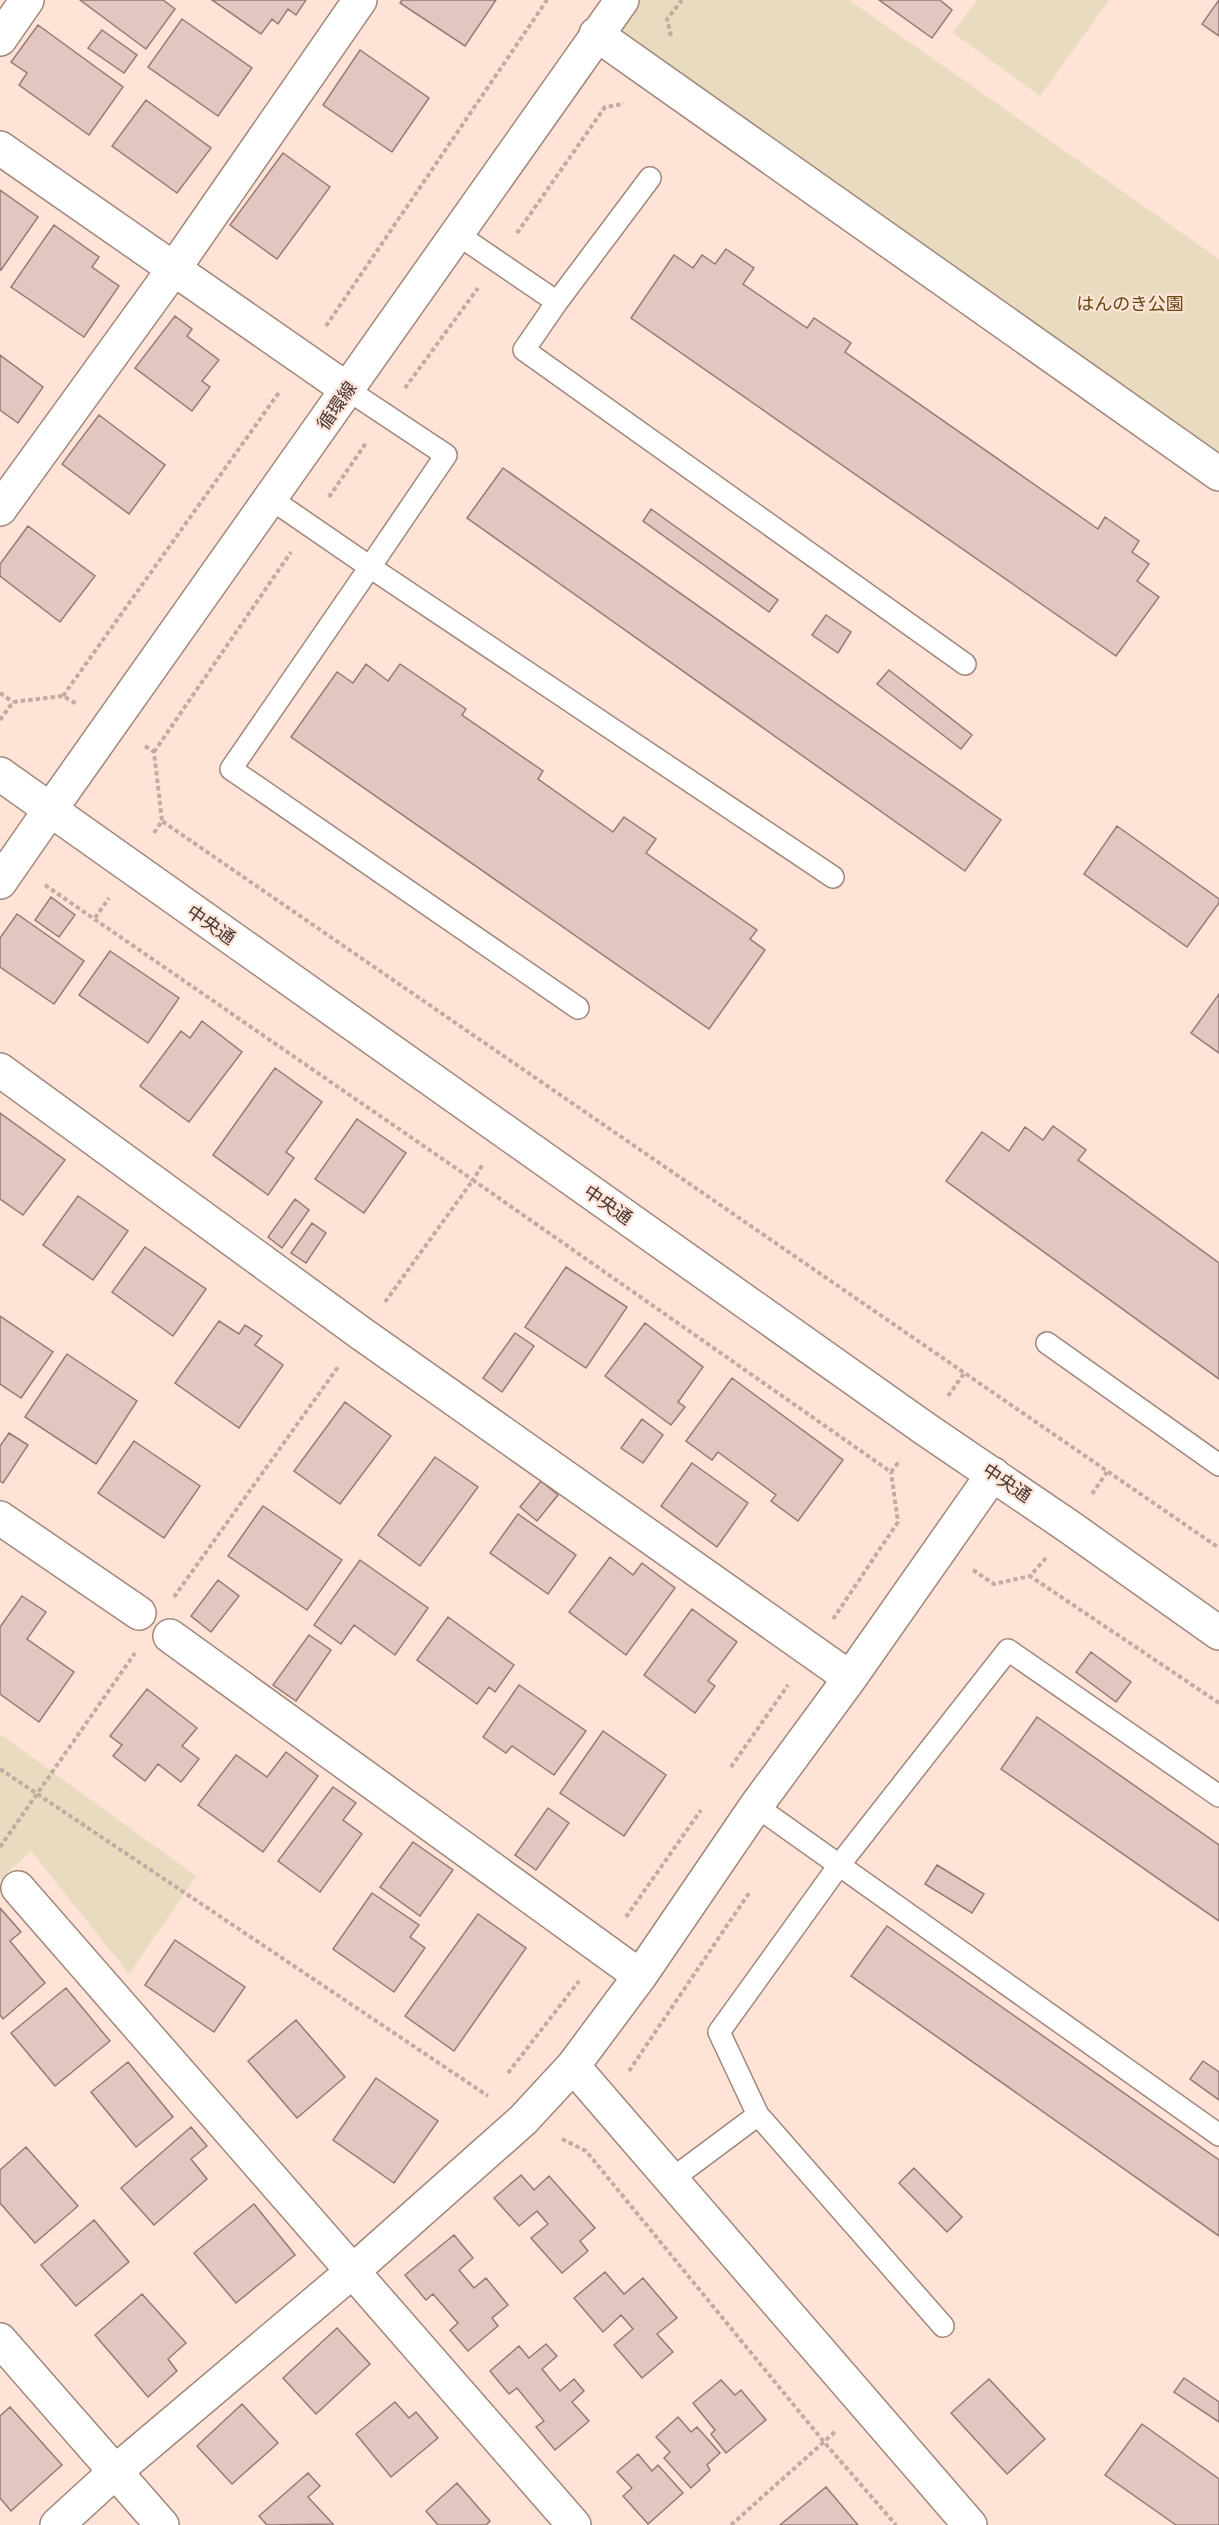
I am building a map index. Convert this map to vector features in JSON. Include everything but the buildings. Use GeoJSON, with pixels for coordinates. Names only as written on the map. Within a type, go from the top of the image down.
{"type":"FeatureCollection","features":[{"type":"Feature","properties":{"kind":"street"},"geometry":{"type":"LineString","coordinates":[[0,39],[27,0]]}},
{"type":"Feature","properties":{"kind":"street"},"geometry":{"type":"LineString","coordinates":[[0,509],[172,270],[360,0]]}},
{"type":"Feature","properties":{"kind":"street","name":"循環線"},"geometry":{"type":"LineString","coordinates":[[7,873],[622,0]]}},
{"type":"Feature","properties":{"kind":"street"},"geometry":{"type":"LineString","coordinates":[[596,34],[1219,474]]}},
{"type":"Feature","properties":{"kind":"street"},"geometry":{"type":"LineString","coordinates":[[0,148],[172,270],[348,390]]}},
{"type":"Feature","properties":{"kind":"street","name":"中央通"},"geometry":{"type":"LineString","coordinates":[[0,774],[924,1428],[1219,1633]]}},
{"type":"Feature","properties":{"kind":"street"},"geometry":{"type":"LineString","coordinates":[[0,1070],[362,1334],[850,1678]]}},
{"type":"Feature","properties":{"kind":"street"},"geometry":{"type":"LineString","coordinates":[[57,2525],[116,2471],[354,2271],[523,2120],[573,2066],[640,1976],[756,1806],[850,1678],[993,1474]]}},
{"type":"Feature","properties":{"kind":"street"},"geometry":{"type":"LineString","coordinates":[[0,1518],[154,1624],[640,1976]]}},
{"type":"Feature","properties":{"kind":"street"},"geometry":{"type":"LineString","coordinates":[[18,1888],[574,2525]]}},
{"type":"Feature","properties":{"kind":"street"},"geometry":{"type":"LineString","coordinates":[[573,2066],[970,2525]]}},
{"type":"Feature","properties":{"kind":"street"},"geometry":{"type":"LineString","coordinates":[[0,2340],[162,2525]]}},
{"type":"Feature","properties":{"kind":"lane"},"geometry":{"type":"LineString","coordinates":[[650,178],[556,302],[524,350],[965,664]]}},
{"type":"Feature","properties":{"kind":"lane"},"geometry":{"type":"LineString","coordinates":[[457,234],[556,302]]}},
{"type":"Feature","properties":{"kind":"lane"},"geometry":{"type":"LineString","coordinates":[[348,390],[446,455],[231,769],[578,1008]]}},
{"type":"Feature","properties":{"kind":"lane"},"geometry":{"type":"LineString","coordinates":[[271,500],[833,876]]}},
{"type":"Feature","properties":{"kind":"lane"},"geometry":{"type":"LineString","coordinates":[[1047,1343],[1219,1465]]}},
{"type":"Feature","properties":{"kind":"lane"},"geometry":{"type":"LineString","coordinates":[[943,2326],[758,2115],[719,2032],[840,1864],[1008,1650],[1219,1796]]}},
{"type":"Feature","properties":{"kind":"lane"},"geometry":{"type":"LineString","coordinates":[[756,1806],[1219,2135]]}},
{"type":"Feature","properties":{"kind":"lane"},"geometry":{"type":"LineString","coordinates":[[672,2179],[758,2115]]}},
{"type":"Feature","properties":{"kind":"path"},"geometry":{"type":"LineString","coordinates":[[0,693],[13,702]]}},
{"type":"Feature","properties":{"kind":"path"},"geometry":{"type":"LineString","coordinates":[[95,918],[162,820],[1219,1548]]}},
{"type":"Feature","properties":{"kind":"path"},"geometry":{"type":"LineString","coordinates":[[7,873],[95,918],[891,1472]]}},
{"type":"Feature","properties":{"kind":"path"},"geometry":{"type":"LineString","coordinates":[[0,1846],[154,1624],[473,1180],[503,1131]]}},
{"type":"Feature","properties":{"kind":"path"},"geometry":{"type":"LineString","coordinates":[[724,1776],[812,1652],[898,1522],[891,1472],[924,1428]]}},
{"type":"Feature","properties":{"kind":"path"},"geometry":{"type":"LineString","coordinates":[[1071,1528],[1030,1576],[1219,1704]]}},
{"type":"Feature","properties":{"kind":"path"},"geometry":{"type":"LineString","coordinates":[[969,1581],[976,1572]]}},
{"type":"Feature","properties":{"kind":"path"},"geometry":{"type":"LineString","coordinates":[[0,1769],[489,2097],[496,2088]]}},
{"type":"Feature","properties":{"kind":"path"},"geometry":{"type":"LineString","coordinates":[[503,2079],[603,1949],[704,1805]]}},
{"type":"Feature","properties":{"kind":"path"},"geometry":{"type":"LineString","coordinates":[[628,2073],[752,1889]]}},
{"type":"Feature","properties":{"kind":"path"},"geometry":{"type":"LineString","coordinates":[[523,2120],[586,2151],[824,2442],[896,2525]]}},
{"type":"Feature","properties":{"kind":"path"},"geometry":{"type":"LineString","coordinates":[[731,2525],[866,2403]]}},
{"type":"Feature","properties":{"kind":"green space","name":"はんのき公園"},"geometry":{"type":"Polygon","coordinates":[[[622,0],[849,0],[1219,259],[1219,474],[596,34],[622,0]]]}},
{"type":"Feature","properties":{"kind":"green space"},"geometry":{"type":"Polygon","coordinates":[[[977,0],[1109,0],[1040,96],[953,33],[977,0]]]}},
{"type":"Feature","properties":{"kind":"green space"},"geometry":{"type":"Polygon","coordinates":[[[0,1734],[196,1876],[129,1974],[31,1851],[0,1880],[0,1734]]]}}]}
